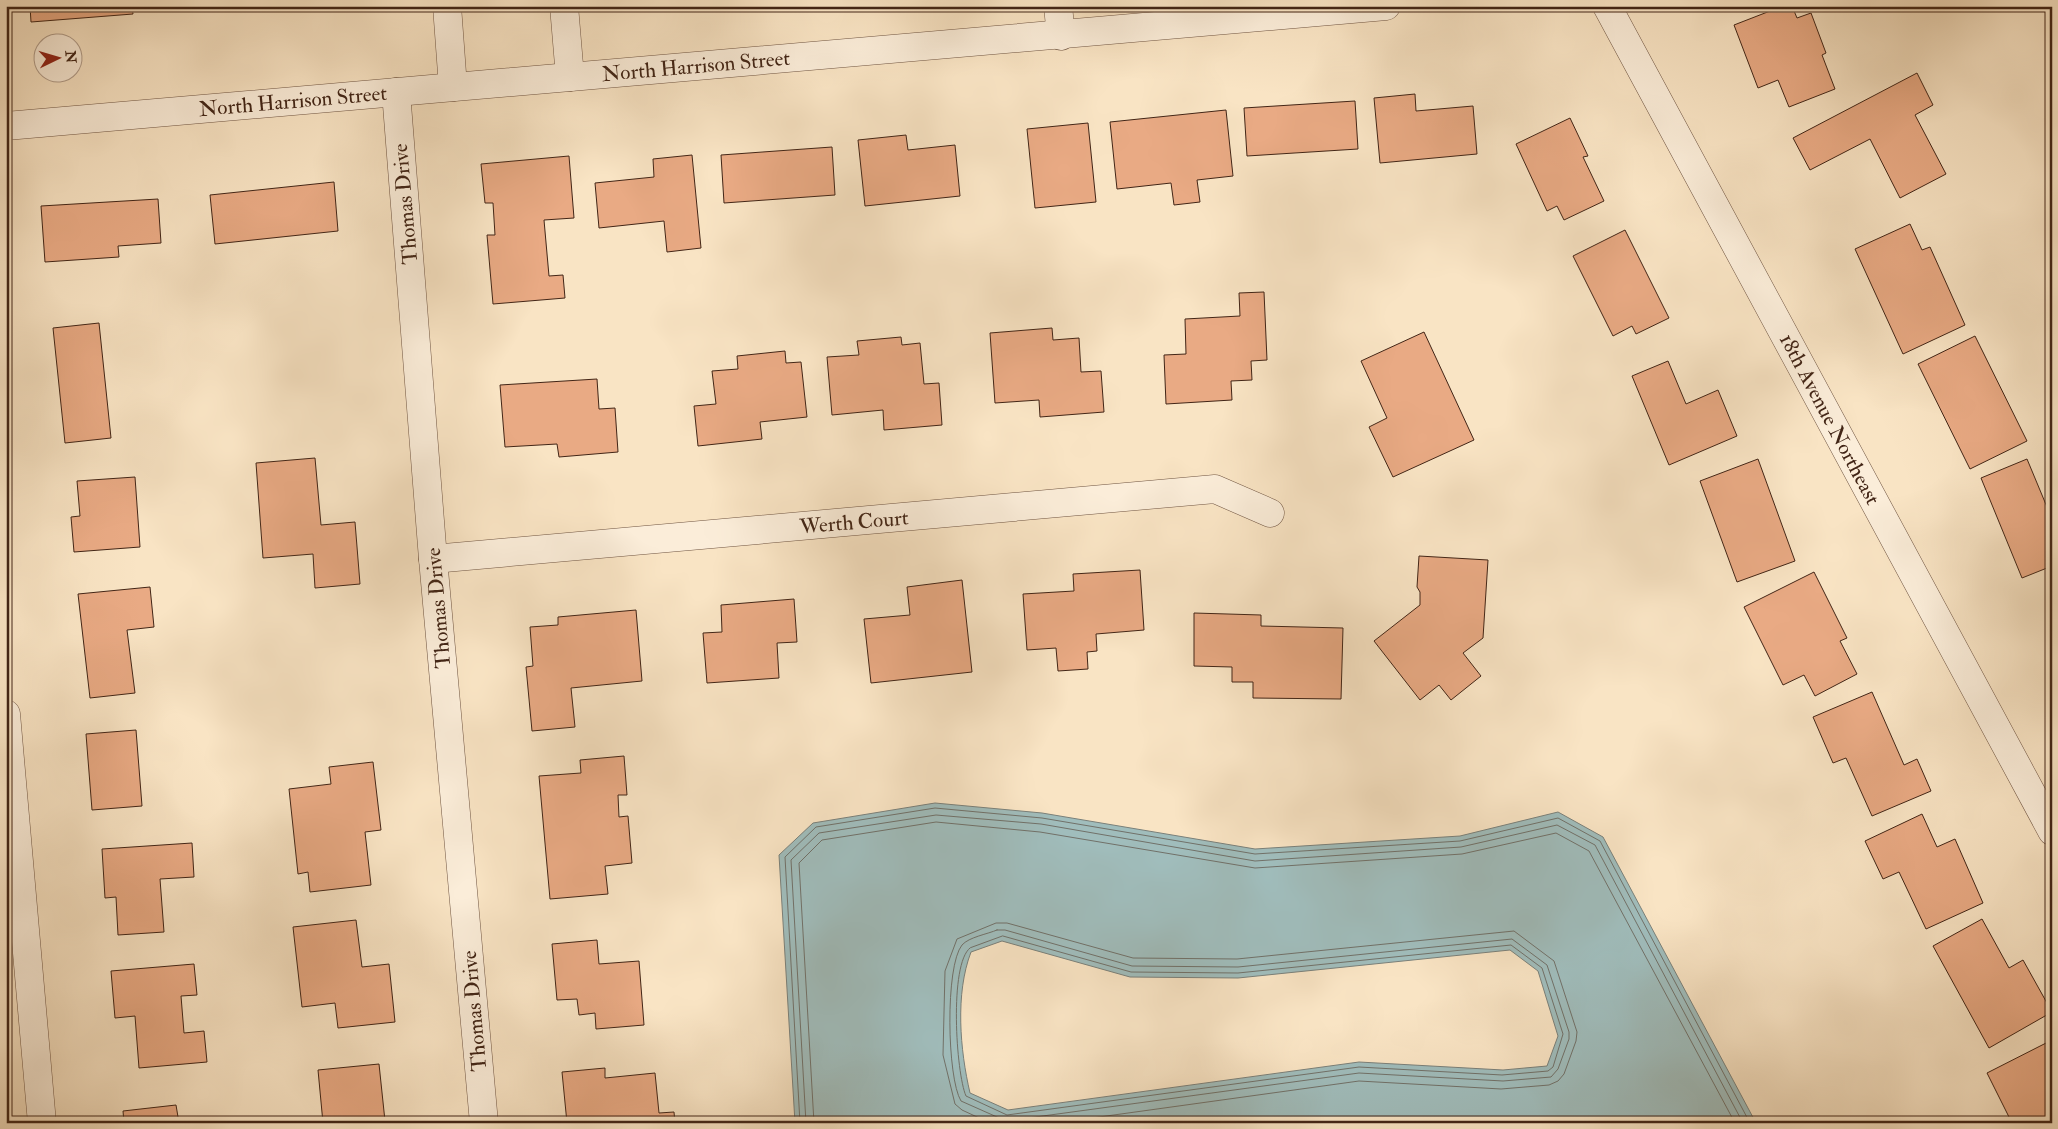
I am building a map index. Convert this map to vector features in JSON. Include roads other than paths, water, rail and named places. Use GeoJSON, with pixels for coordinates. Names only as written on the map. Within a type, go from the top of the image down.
{"type":"FeatureCollection","features":[{"type":"Feature","properties":{"kind":"street"},"geometry":{"type":"LineString","coordinates":[[447,6],[453,87]]}},
{"type":"Feature","properties":{"kind":"street"},"geometry":{"type":"LineString","coordinates":[[564,6],[570,77]]}},
{"type":"Feature","properties":{"kind":"street"},"geometry":{"type":"LineString","coordinates":[[1058,6],[1060,36]]}},
{"type":"Feature","properties":{"kind":"street","name":"North Harrison Street"},"geometry":{"type":"LineString","coordinates":[[6,126],[1060,36],[1386,6]]}},
{"type":"Feature","properties":{"kind":"street","name":"18th Avenue Northeast"},"geometry":{"type":"LineString","coordinates":[[1607,6],[2052,831]]}},
{"type":"Feature","properties":{"kind":"street","name":"Thomas Drive"},"geometry":{"type":"LineString","coordinates":[[396,92],[433,559],[484,1123]]}},
{"type":"Feature","properties":{"kind":"street","name":"Werth Court"},"geometry":{"type":"LineString","coordinates":[[433,559],[1214,489],[1270,513]]}},
{"type":"Feature","properties":{"kind":"street"},"geometry":{"type":"LineString","coordinates":[[6,714],[42,1123]]}},
{"type":"Feature","properties":{"kind":"water"},"geometry":{"type":"Polygon","coordinates":[[[935,803],[1042,813],[1255,849],[1460,836],[1558,812],[1603,837],[1756,1123],[795,1123],[779,855],[813,823],[935,803]],[[1002,941],[971,952],[966,968],[961,1004],[962,1041],[970,1093],[1008,1110],[1359,1062],[1503,1070],[1547,1066],[1558,1036],[1538,971],[1510,950],[1238,978],[1130,977],[1002,941]]]}}]}
